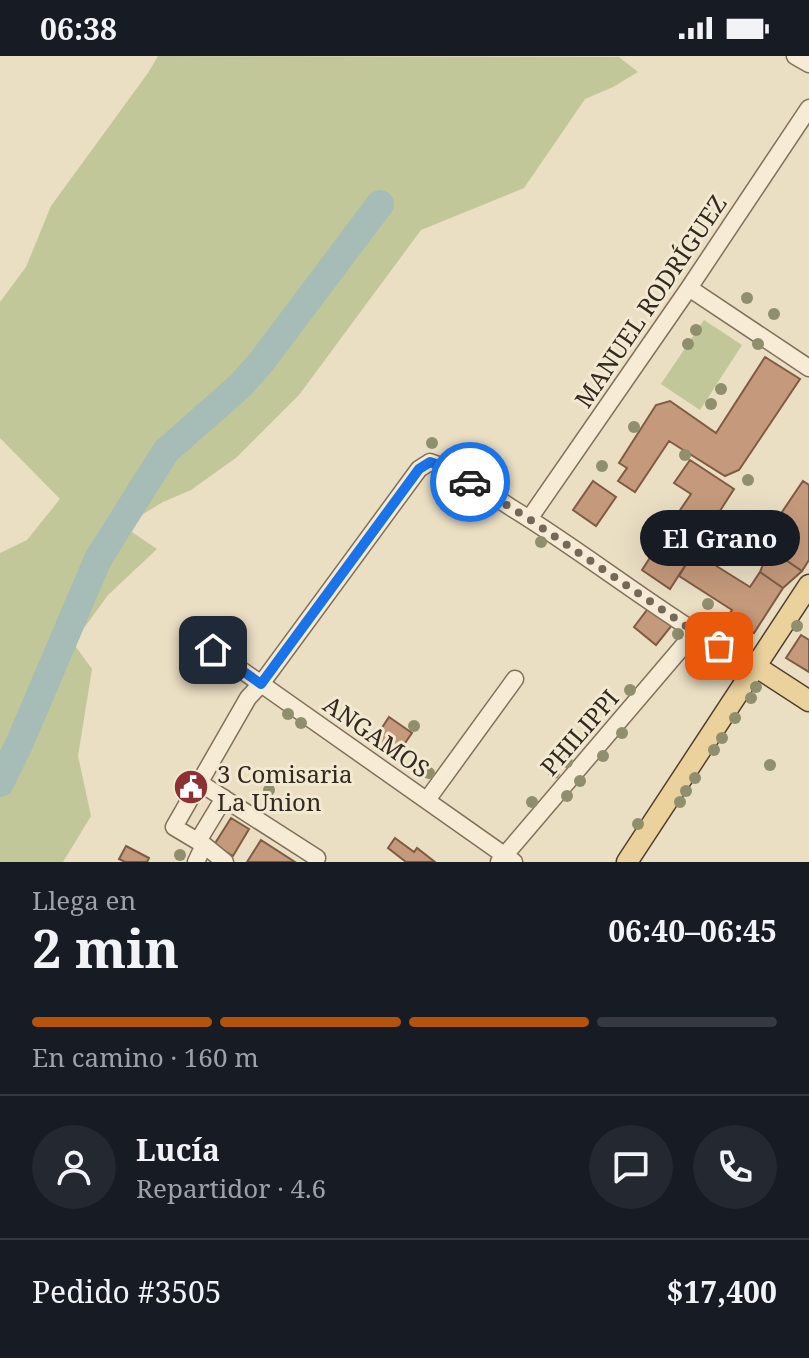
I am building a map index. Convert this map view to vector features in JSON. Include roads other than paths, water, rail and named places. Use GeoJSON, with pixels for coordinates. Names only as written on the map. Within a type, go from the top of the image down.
{"type":"FeatureCollection","features":[{"type":"Feature","properties":{"kind":"main road"},"geometry":{"type":"LineString","coordinates":[[627,862],[809,585]]}},
{"type":"Feature","properties":{"kind":"main road"},"geometry":{"type":"LineString","coordinates":[[755,666],[809,701]]}},
{"type":"Feature","properties":{"kind":"street"},"geometry":{"type":"LineString","coordinates":[[795,56],[809,64]]}},
{"type":"Feature","properties":{"kind":"street","name":"MANUEL RODRÍGUEZ"},"geometry":{"type":"LineString","coordinates":[[529,519],[809,108]]}},
{"type":"Feature","properties":{"kind":"street"},"geometry":{"type":"LineString","coordinates":[[689,288],[809,368]]}},
{"type":"Feature","properties":{"kind":"street"},"geometry":{"type":"LineString","coordinates":[[225,862],[174,827],[248,698],[419,469],[430,462],[448,468],[695,632],[755,666]]}},
{"type":"Feature","properties":{"kind":"street","name":"PHILIPPI"},"geometry":{"type":"LineString","coordinates":[[506,860],[695,632]]}},
{"type":"Feature","properties":{"kind":"street","name":"ANGAMOS"},"geometry":{"type":"LineString","coordinates":[[213,650],[427,800],[506,860]]}},
{"type":"Feature","properties":{"kind":"street"},"geometry":{"type":"LineString","coordinates":[[427,800],[515,679]]}},
{"type":"Feature","properties":{"kind":"street"},"geometry":{"type":"LineString","coordinates":[[200,783],[317,858]]}},
{"type":"Feature","properties":{"kind":"street"},"geometry":{"type":"LineString","coordinates":[[196,862],[201,843],[224,798]]}},
{"type":"Feature","properties":{"kind":"waterway"},"geometry":{"type":"LineString","coordinates":[[0,783],[98,559],[166,451],[241,385],[262,361],[380,204]]}},
{"type":"Feature","properties":{"kind":"place","name":"El Grano"},"geometry":{"type":"Point","coordinates":[719,646]}},
{"type":"Feature","properties":{"kind":"place","name":"3 Comisaria La Union"},"geometry":{"type":"Point","coordinates":[191,787]}}]}
